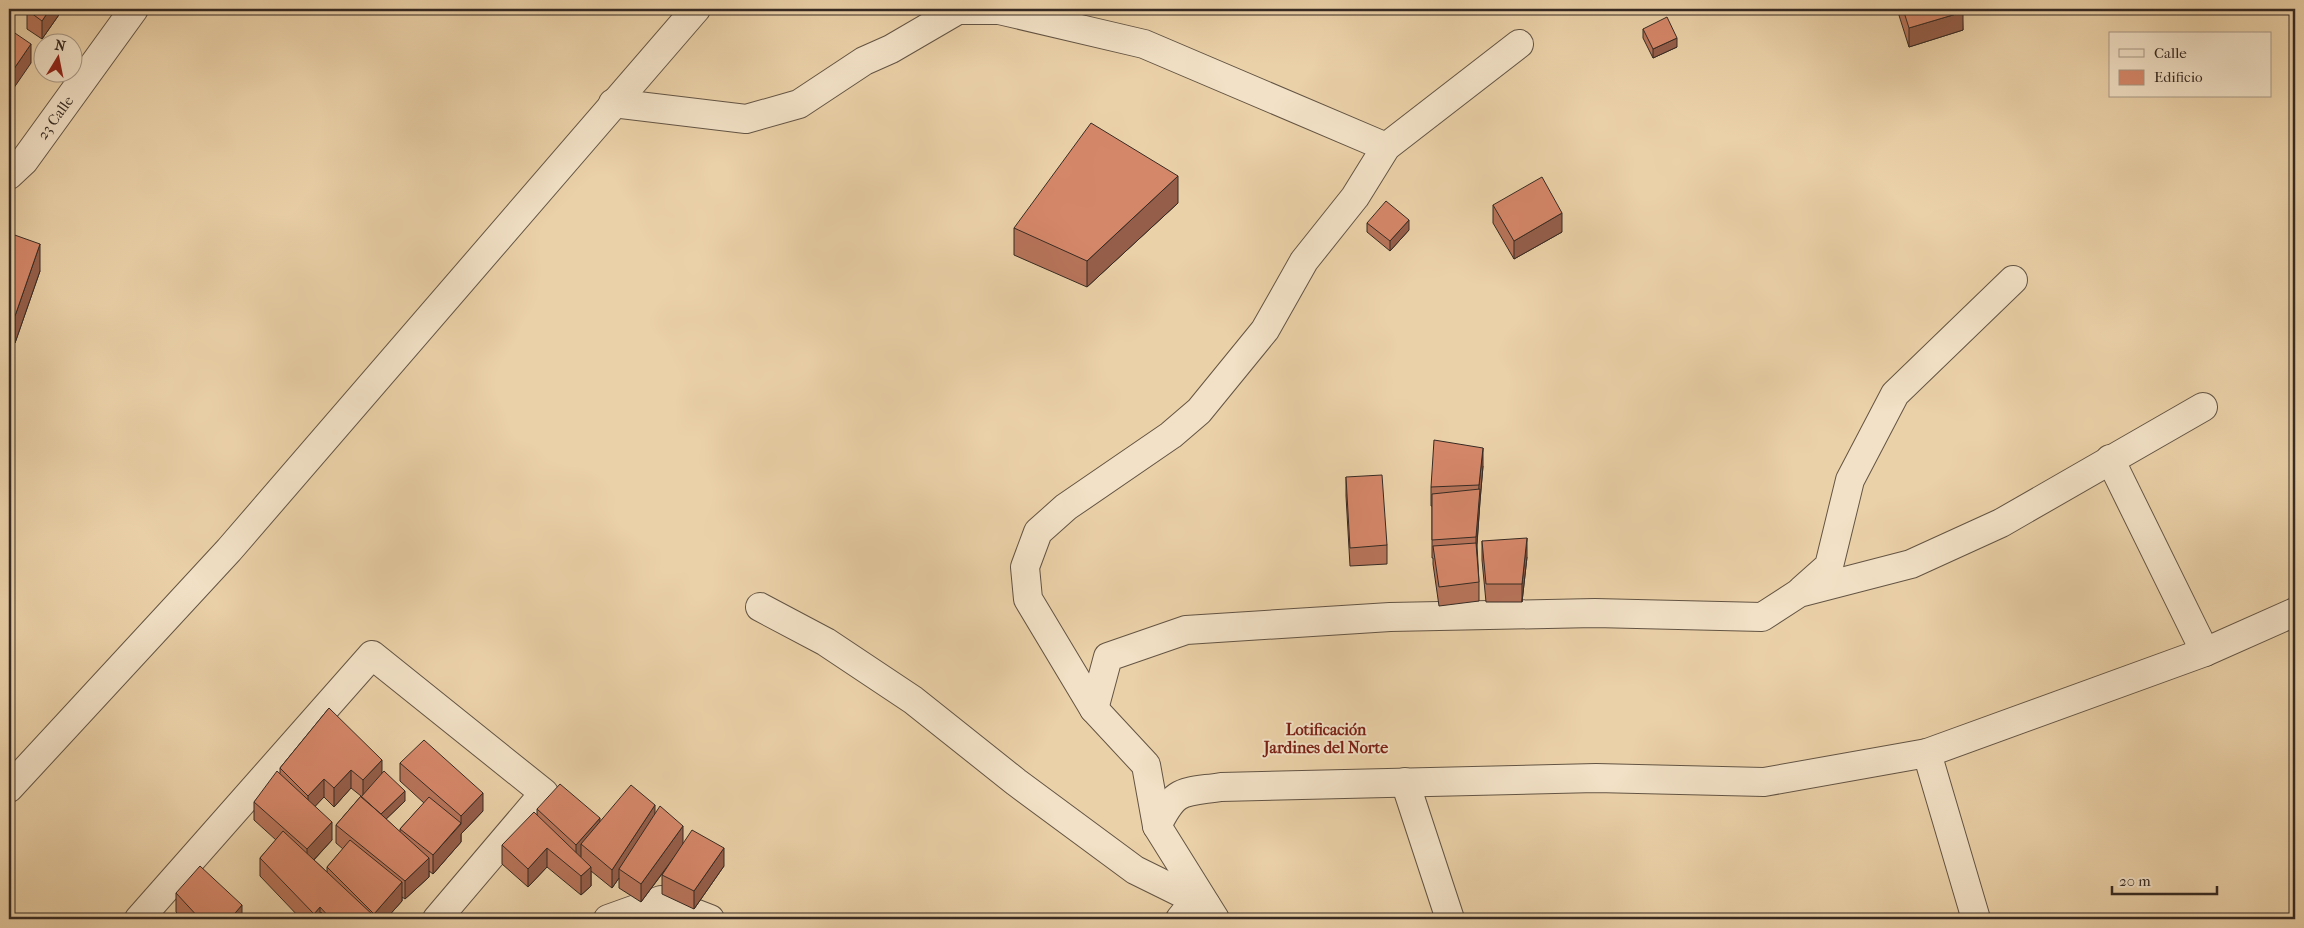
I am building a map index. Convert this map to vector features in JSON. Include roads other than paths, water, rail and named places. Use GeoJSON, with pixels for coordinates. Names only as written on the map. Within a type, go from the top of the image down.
{"type":"FeatureCollection","features":[{"type":"Feature","properties":{"kind":"street","name":"23 Calle"},"geometry":{"type":"LineString","coordinates":[[9,175],[24,161],[134,9]]}},
{"type":"Feature","properties":{"kind":"street"},"geometry":{"type":"LineString","coordinates":[[9,788],[230,550],[613,103],[696,9]]}},
{"type":"Feature","properties":{"kind":"street"},"geometry":{"type":"LineString","coordinates":[[613,103],[746,118],[799,104],[864,62],[958,10],[1000,10],[1144,44],[1386,147]]}},
{"type":"Feature","properties":{"kind":"street"},"geometry":{"type":"LineString","coordinates":[[1199,911],[1156,826],[1146,766],[1094,709],[1028,599],[1025,567],[1038,532],[1066,507],[1172,435],[1199,411],[1265,330],[1304,261],[1355,197],[1386,147],[1519,44]]}},
{"type":"Feature","properties":{"kind":"street"},"geometry":{"type":"LineString","coordinates":[[1094,709],[1108,657],[1186,630],[1390,617],[1595,613],[1762,617],[1799,593],[1830,566],[1850,480],[1895,394],[2013,280]]}},
{"type":"Feature","properties":{"kind":"street"},"geometry":{"type":"LineString","coordinates":[[1799,593],[1911,564],[2001,523],[2203,407]]}},
{"type":"Feature","properties":{"kind":"street"},"geometry":{"type":"LineString","coordinates":[[2110,459],[2205,652]]}},
{"type":"Feature","properties":{"kind":"street"},"geometry":{"type":"LineString","coordinates":[[760,606],[826,642],[913,700],[1016,782],[1135,870],[1199,911]]}},
{"type":"Feature","properties":{"kind":"street"},"geometry":{"type":"LineString","coordinates":[[1156,826],[1168,803],[1183,793],[1221,788],[1596,778],[1764,782],[1927,753],[2205,652],[2295,612]]}},
{"type":"Feature","properties":{"kind":"street"},"geometry":{"type":"LineString","coordinates":[[139,919],[372,655],[544,793],[437,919]]}},
{"type":"Feature","properties":{"kind":"street"},"geometry":{"type":"LineString","coordinates":[[1927,753],[1976,919]]}},
{"type":"Feature","properties":{"kind":"street"},"geometry":{"type":"LineString","coordinates":[[1405,782],[1450,919]]}},
{"type":"Feature","properties":{"kind":"street"},"geometry":{"type":"LineString","coordinates":[[608,919],[660,900],[710,919]]}},
{"type":"Feature","properties":{"kind":"district","name":"Lotificación Jardines del Norte"},"geometry":{"type":"Point","coordinates":[1326,738]}}]}
